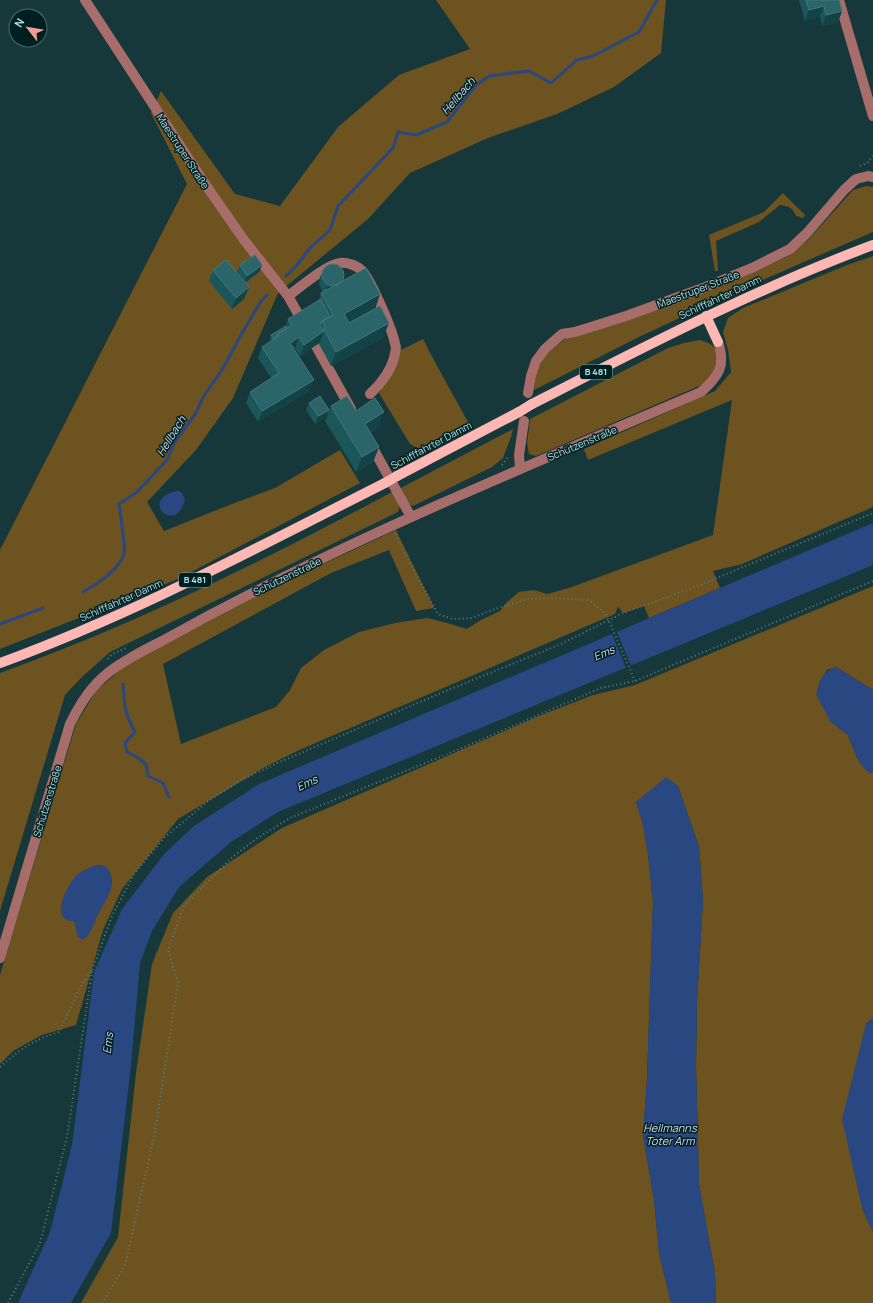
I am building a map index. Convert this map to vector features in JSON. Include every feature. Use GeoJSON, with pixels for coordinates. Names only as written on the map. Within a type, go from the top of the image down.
{"type":"FeatureCollection","features":[{"type":"Feature","properties":{"kind":"main road","name":"Schifffahrter Damm"},"geometry":{"type":"LineString","coordinates":[[0,663],[48,645],[124,613],[184,585],[274,541],[532,404],[706,316],[805,272],[873,245]]}},
{"type":"Feature","properties":{"kind":"main road"},"geometry":{"type":"LineString","coordinates":[[706,316],[718,342]]}},
{"type":"Feature","properties":{"kind":"street","name":"Maestruper Straße"},"geometry":{"type":"LineString","coordinates":[[85,0],[205,184],[244,240],[288,296],[301,319]]}},
{"type":"Feature","properties":{"kind":"street"},"geometry":{"type":"LineString","coordinates":[[840,0],[873,116]]}},
{"type":"Feature","properties":{"kind":"street","name":"Maestruper Straße"},"geometry":{"type":"LineString","coordinates":[[528,393],[530,376],[536,361],[545,349],[562,334],[575,332],[626,316],[703,288],[754,267],[790,249],[807,234],[844,190],[856,179],[868,176],[873,177]]}},
{"type":"Feature","properties":{"kind":"street"},"geometry":{"type":"LineString","coordinates":[[288,296],[326,268],[337,263],[351,265],[364,273],[390,328],[396,345],[395,354],[389,370],[370,394]]}},
{"type":"Feature","properties":{"kind":"street","name":"Schützenstraße"},"geometry":{"type":"LineString","coordinates":[[0,958],[70,724],[81,703],[93,687],[108,673],[126,660],[200,620],[285,577],[411,517],[701,392],[712,382],[720,369],[722,354],[718,342]]}},
{"type":"Feature","properties":{"kind":"street"},"geometry":{"type":"LineString","coordinates":[[316,346],[357,420]]}},
{"type":"Feature","properties":{"kind":"street"},"geometry":{"type":"LineString","coordinates":[[520,469],[519,455],[524,421]]}},
{"type":"Feature","properties":{"kind":"street"},"geometry":{"type":"LineString","coordinates":[[367,436],[411,517]]}},
{"type":"Feature","properties":{"kind":"path"},"geometry":{"type":"LineString","coordinates":[[854,169],[867,163],[873,156]]}},
{"type":"Feature","properties":{"kind":"path"},"geometry":{"type":"LineString","coordinates":[[499,469],[508,458],[511,451]]}},
{"type":"Feature","properties":{"kind":"path"},"geometry":{"type":"LineString","coordinates":[[8,1303],[40,1242],[67,1138],[92,971],[112,916],[134,874],[164,838],[207,802],[241,780],[282,761],[441,693],[561,644],[610,622],[623,614],[700,585],[873,513]]}},
{"type":"Feature","properties":{"kind":"path"},"geometry":{"type":"LineString","coordinates":[[393,526],[399,543],[438,614],[454,619],[472,618],[528,599],[549,598],[589,600],[606,614],[635,681]]}},
{"type":"Feature","properties":{"kind":"path"},"geometry":{"type":"LineString","coordinates":[[102,1303],[125,1265],[155,1132],[178,983],[168,950],[184,906],[230,859],[256,839],[290,818],[462,748],[601,688],[635,681],[873,581]]}},
{"type":"Feature","properties":{"kind":"path"},"geometry":{"type":"LineString","coordinates":[[107,660],[112,654],[126,648]]}},
{"type":"Feature","properties":{"kind":"path"},"geometry":{"type":"LineString","coordinates":[[0,1067],[26,1045],[44,1036],[59,1032],[82,984],[92,971]]}},
{"type":"Feature","properties":{"kind":"shaded area"},"geometry":{"type":"Polygon","coordinates":[[[436,0],[666,0],[661,53],[614,87],[557,114],[488,138],[410,173],[368,219],[278,293],[233,398],[196,450],[147,502],[164,531],[275,488],[340,450],[360,483],[178,579],[0,649],[0,550],[187,184],[151,113],[161,91],[235,194],[280,206],[338,127],[399,75],[470,49],[436,0]]]}},
{"type":"Feature","properties":{"kind":"shaded area"},"geometry":{"type":"Polygon","coordinates":[[[866,186],[873,187],[873,232],[735,292],[639,337],[534,390],[537,372],[543,360],[547,354],[566,338],[730,282],[786,257],[809,239],[853,190],[866,186]]]}},
{"type":"Feature","properties":{"kind":"shaded area"},"geometry":{"type":"Polygon","coordinates":[[[783,193],[805,215],[803,218],[796,216],[794,211],[790,208],[780,205],[759,222],[716,241],[718,271],[715,271],[709,235],[764,212],[783,193]]]}},
{"type":"Feature","properties":{"kind":"shaded area"},"geometry":{"type":"Polygon","coordinates":[[[873,256],[873,507],[742,564],[713,571],[720,588],[649,618],[644,606],[623,613],[618,607],[615,614],[297,751],[265,767],[178,819],[122,889],[103,930],[76,1025],[42,1035],[13,1051],[0,1064],[0,975],[76,724],[96,691],[128,663],[201,624],[287,581],[396,530],[434,608],[416,611],[389,550],[331,573],[163,664],[181,744],[276,707],[290,690],[301,668],[324,650],[359,632],[395,623],[427,618],[467,629],[500,611],[506,603],[519,592],[534,590],[547,594],[569,588],[713,535],[732,400],[588,460],[584,449],[715,391],[731,372],[728,350],[723,332],[728,318],[743,308],[847,265],[873,256]]]}},
{"type":"Feature","properties":{"kind":"shaded area"},"geometry":{"type":"Polygon","coordinates":[[[423,339],[468,422],[420,449],[410,444],[379,393],[395,366],[399,351],[423,339]]]}},
{"type":"Feature","properties":{"kind":"shaded area"},"geometry":{"type":"Polygon","coordinates":[[[700,340],[712,345],[717,355],[716,365],[712,375],[706,383],[536,456],[529,454],[527,443],[530,419],[668,348],[700,340]]]}},
{"type":"Feature","properties":{"kind":"shaded area"},"geometry":{"type":"Polygon","coordinates":[[[513,429],[503,458],[492,467],[413,506],[409,504],[399,489],[513,429]]]}},
{"type":"Feature","properties":{"kind":"shaded area"},"geometry":{"type":"Polygon","coordinates":[[[392,492],[400,506],[398,512],[110,652],[82,677],[65,695],[0,911],[0,673],[101,634],[199,590],[392,492]]]}},
{"type":"Feature","properties":{"kind":"shaded area"},"geometry":{"type":"Polygon","coordinates":[[[873,586],[873,690],[836,667],[827,670],[820,681],[830,721],[848,735],[857,758],[864,768],[870,773],[873,772],[873,1018],[866,1024],[862,1208],[873,1232],[873,1303],[716,1303],[715,1274],[699,1184],[696,1066],[697,1001],[703,900],[699,847],[678,786],[636,802],[643,824],[653,902],[647,1079],[643,1136],[654,1199],[659,1253],[671,1303],[81,1303],[118,1237],[136,1073],[152,964],[173,913],[207,877],[282,828],[539,716],[593,695],[635,685],[873,586]]]}},
{"type":"Feature","properties":{"kind":"water"},"geometry":{"type":"Polygon","coordinates":[[[177,491],[181,492],[185,499],[181,510],[175,515],[168,515],[163,512],[160,507],[160,501],[166,495],[177,491]]]}},
{"type":"Feature","properties":{"kind":"water","name":"Ems"},"geometry":{"type":"Polygon","coordinates":[[[873,523],[873,565],[278,812],[231,842],[179,887],[152,931],[140,963],[131,1066],[111,1233],[71,1303],[18,1303],[50,1232],[72,1145],[94,972],[122,909],[165,853],[194,826],[259,784],[873,523]]]}},
{"type":"Feature","properties":{"kind":"water"},"geometry":{"type":"Polygon","coordinates":[[[836,667],[873,690],[873,772],[870,773],[864,768],[857,758],[848,735],[830,721],[816,694],[822,677],[828,671],[836,667]]]}},
{"type":"Feature","properties":{"kind":"water","name":"Hellmanns Toter Arm"},"geometry":{"type":"Polygon","coordinates":[[[666,777],[678,786],[699,847],[703,900],[697,1001],[696,1066],[699,1184],[715,1274],[716,1303],[671,1303],[659,1253],[654,1199],[643,1136],[647,1079],[653,902],[643,824],[636,802],[666,777]]]}},
{"type":"Feature","properties":{"kind":"water"},"geometry":{"type":"Polygon","coordinates":[[[96,865],[104,866],[109,871],[112,882],[110,893],[90,932],[82,940],[78,937],[74,921],[66,920],[62,915],[61,904],[75,877],[82,871],[96,865]]]}},
{"type":"Feature","properties":{"kind":"water"},"geometry":{"type":"Polygon","coordinates":[[[873,1018],[873,1232],[862,1208],[842,1119],[866,1024],[873,1018]]]}},
{"type":"Feature","properties":{"kind":"pier"},"geometry":{"type":"Polygon","coordinates":[[[616,630],[632,668],[627,670],[611,632],[616,630]]]}},
{"type":"Feature","properties":{"kind":"building"},"geometry":{"type":"Polygon","coordinates":[[[806,0],[839,0],[842,11],[826,15],[824,6],[809,10],[806,0]]]}},
{"type":"Feature","properties":{"kind":"building"},"geometry":{"type":"Polygon","coordinates":[[[255,255],[262,265],[247,276],[240,265],[255,255]]]}},
{"type":"Feature","properties":{"kind":"building"},"geometry":{"type":"Polygon","coordinates":[[[226,260],[249,287],[236,298],[213,270],[226,260]]]}},
{"type":"Feature","properties":{"kind":"building"},"geometry":{"type":"Polygon","coordinates":[[[333,264],[337,265],[343,271],[343,279],[337,285],[333,286],[329,285],[323,279],[322,275],[323,271],[329,265],[333,264]]]}},
{"type":"Feature","properties":{"kind":"building"},"geometry":{"type":"Polygon","coordinates":[[[366,268],[380,294],[344,314],[349,323],[380,306],[389,323],[336,352],[324,329],[325,328],[322,321],[333,315],[321,293],[366,268]]]}},
{"type":"Feature","properties":{"kind":"building"},"geometry":{"type":"Polygon","coordinates":[[[321,299],[330,317],[322,321],[320,325],[324,331],[304,345],[299,337],[290,343],[314,380],[262,411],[250,392],[279,373],[262,347],[292,325],[288,319],[321,299]]]}},
{"type":"Feature","properties":{"kind":"building"},"geometry":{"type":"Polygon","coordinates":[[[286,326],[287,328],[278,334],[274,339],[271,335],[286,326]]]}},
{"type":"Feature","properties":{"kind":"building"},"geometry":{"type":"Polygon","coordinates":[[[320,396],[329,410],[318,416],[309,403],[320,396]]]}},
{"type":"Feature","properties":{"kind":"building"},"geometry":{"type":"Polygon","coordinates":[[[347,396],[356,411],[375,398],[384,412],[365,424],[379,447],[362,457],[331,406],[347,396]]]}},
{"type":"Feature","properties":{"kind":"waterway","name":"Hellbach"},"geometry":{"type":"LineString","coordinates":[[286,276],[297,265],[309,249],[330,230],[338,206],[393,148],[398,132],[416,135],[447,122],[476,85],[489,76],[529,71],[551,83],[577,60],[593,56],[639,32],[657,0]]}},
{"type":"Feature","properties":{"kind":"waterway","name":"Hellbach"},"geometry":{"type":"LineString","coordinates":[[83,592],[112,571],[117,566],[124,554],[124,538],[119,504],[137,492],[167,460],[176,440],[196,413],[203,397],[222,370],[261,301],[267,295]]}},
{"type":"Feature","properties":{"kind":"waterway"},"geometry":{"type":"LineString","coordinates":[[0,624],[43,608]]}},
{"type":"Feature","properties":{"kind":"waterway","name":"Hellbach"},"geometry":{"type":"LineString","coordinates":[[123,684],[125,708],[135,732],[125,743],[127,752],[146,764],[148,776],[163,783],[169,797]]}}]}
